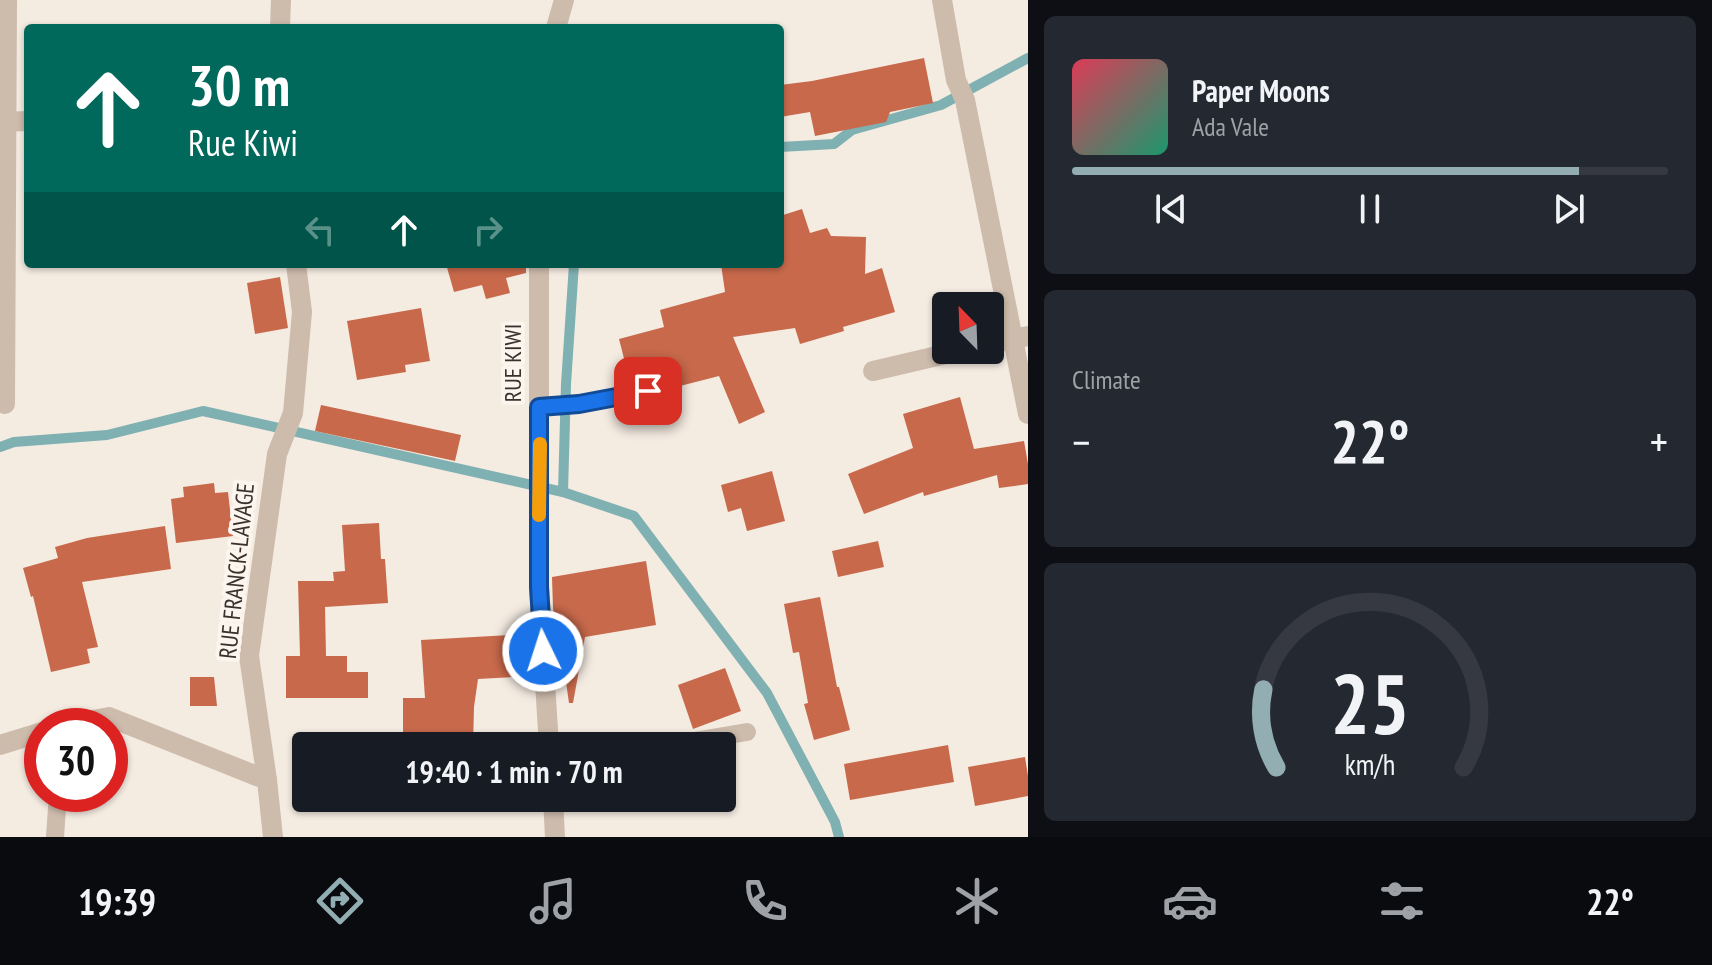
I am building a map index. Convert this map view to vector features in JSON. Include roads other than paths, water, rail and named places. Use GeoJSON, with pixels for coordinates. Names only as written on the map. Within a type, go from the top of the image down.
{"type":"FeatureCollection","features":[{"type":"Feature","properties":{"kind":"street"},"geometry":{"type":"LineString","coordinates":[[5,404],[3,122],[7,0]]}},
{"type":"Feature","properties":{"kind":"street"},"geometry":{"type":"LineString","coordinates":[[280,24],[281,0]]}},
{"type":"Feature","properties":{"kind":"street"},"geometry":{"type":"LineString","coordinates":[[557,24],[564,0]]}},
{"type":"Feature","properties":{"kind":"street"},"geometry":{"type":"LineString","coordinates":[[942,0],[956,80],[965,100],[1020,338],[1028,414]]}},
{"type":"Feature","properties":{"kind":"street"},"geometry":{"type":"LineString","coordinates":[[3,122],[24,121]]}},
{"type":"Feature","properties":{"kind":"street","name":"RUE FRANCK-LAVAGE"},"geometry":{"type":"LineString","coordinates":[[273,837],[249,656],[277,454],[293,413],[302,312],[296,268]]}},
{"type":"Feature","properties":{"kind":"street","name":"RUE KIWI"},"geometry":{"type":"LineString","coordinates":[[539,268],[548,407],[540,462],[539,587],[548,732]]}},
{"type":"Feature","properties":{"kind":"street"},"geometry":{"type":"LineString","coordinates":[[873,371],[932,357]]}},
{"type":"Feature","properties":{"kind":"street"},"geometry":{"type":"LineString","coordinates":[[128,725],[267,780]]}},
{"type":"Feature","properties":{"kind":"street"},"geometry":{"type":"LineString","coordinates":[[0,745],[24,738]]}},
{"type":"Feature","properties":{"kind":"street"},"geometry":{"type":"LineString","coordinates":[[554,812],[555,837]]}},
{"type":"Feature","properties":{"kind":"lane"},"geometry":{"type":"LineString","coordinates":[[548,407],[648,391]]}},
{"type":"Feature","properties":{"kind":"lane"},"geometry":{"type":"LineString","coordinates":[[736,734],[747,732]]}},
{"type":"Feature","properties":{"kind":"lane"},"geometry":{"type":"LineString","coordinates":[[55,837],[57,812]]}},
{"type":"Feature","properties":{"kind":"waterway"},"geometry":{"type":"LineString","coordinates":[[784,147],[834,144],[852,130],[941,105],[1028,58]]}},
{"type":"Feature","properties":{"kind":"waterway"},"geometry":{"type":"LineString","coordinates":[[563,492],[574,268]]}},
{"type":"Feature","properties":{"kind":"waterway"},"geometry":{"type":"LineString","coordinates":[[0,447],[14,442],[107,435],[203,411],[563,492],[634,516],[767,693],[835,822],[839,837]]}}]}
